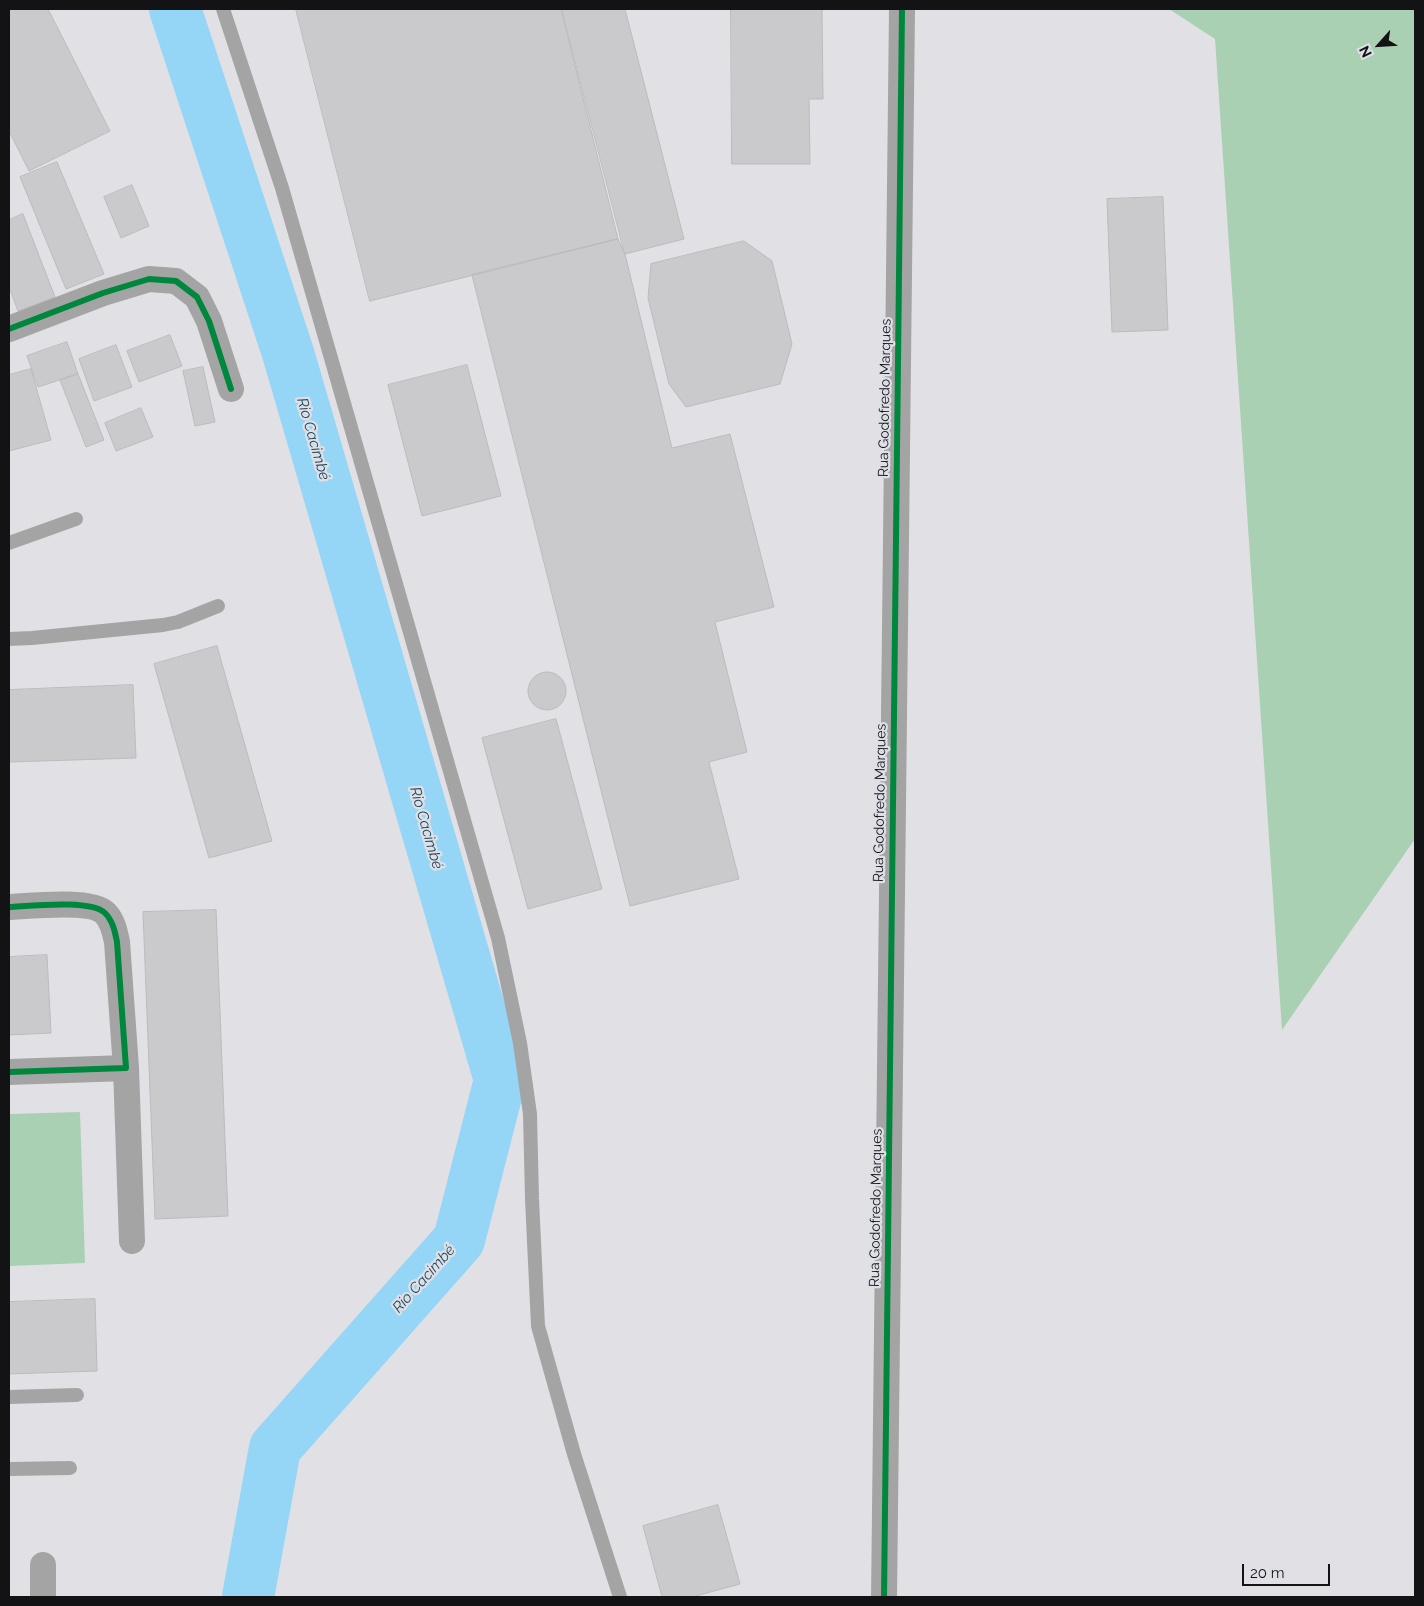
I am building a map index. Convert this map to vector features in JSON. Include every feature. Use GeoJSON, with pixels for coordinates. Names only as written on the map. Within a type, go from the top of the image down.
{"type":"FeatureCollection","features":[{"type":"Feature","properties":{"kind":"street","name":"Rua Godofredo Marques"},"geometry":{"type":"LineString","coordinates":[[884,1597],[902,9]]}},
{"type":"Feature","properties":{"kind":"street"},"geometry":{"type":"LineString","coordinates":[[9,329],[103,293],[150,279],[176,281],[196,297],[209,320],[231,389]]}},
{"type":"Feature","properties":{"kind":"street"},"geometry":{"type":"LineString","coordinates":[[9,907],[72,904],[90,906],[104,912],[113,925],[117,942],[126,1068],[132,1242]]}},
{"type":"Feature","properties":{"kind":"street"},"geometry":{"type":"LineString","coordinates":[[9,1072],[126,1068]]}},
{"type":"Feature","properties":{"kind":"street"},"geometry":{"type":"LineString","coordinates":[[43,1565],[43,1597]]}},
{"type":"Feature","properties":{"kind":"lane"},"geometry":{"type":"LineString","coordinates":[[223,9],[282,188],[498,938],[520,1043],[530,1114],[538,1326],[574,1454],[620,1597]]}},
{"type":"Feature","properties":{"kind":"lane"},"geometry":{"type":"LineString","coordinates":[[9,544],[76,519]]}},
{"type":"Feature","properties":{"kind":"lane"},"geometry":{"type":"LineString","coordinates":[[9,639],[163,625],[178,622],[218,606]]}},
{"type":"Feature","properties":{"kind":"lane"},"geometry":{"type":"LineString","coordinates":[[9,1397],[77,1395]]}},
{"type":"Feature","properties":{"kind":"lane"},"geometry":{"type":"LineString","coordinates":[[9,1469],[70,1468]]}},
{"type":"Feature","properties":{"kind":"green space"},"geometry":{"type":"Polygon","coordinates":[[[1169,9],[1415,9],[1415,839],[1282,1030],[1215,39],[1169,9]]]}},
{"type":"Feature","properties":{"kind":"green space"},"geometry":{"type":"Polygon","coordinates":[[[80,1112],[85,1263],[9,1266],[9,1114],[80,1112]]]}},
{"type":"Feature","properties":{"kind":"building"},"geometry":{"type":"Polygon","coordinates":[[[9,9],[48,9],[110,131],[29,171],[9,131],[9,9]]]}},
{"type":"Feature","properties":{"kind":"building"},"geometry":{"type":"Polygon","coordinates":[[[296,9],[561,9],[618,239],[370,301],[296,9]]]}},
{"type":"Feature","properties":{"kind":"building"},"geometry":{"type":"Polygon","coordinates":[[[562,9],[625,9],[684,239],[625,254],[562,9]]]}},
{"type":"Feature","properties":{"kind":"building"},"geometry":{"type":"Polygon","coordinates":[[[731,9],[822,9],[823,99],[809,99],[810,164],[732,164],[731,9]]]}},
{"type":"Feature","properties":{"kind":"building"},"geometry":{"type":"Polygon","coordinates":[[[57,162],[104,274],[66,289],[20,177],[57,162]]]}},
{"type":"Feature","properties":{"kind":"building"},"geometry":{"type":"Polygon","coordinates":[[[132,185],[149,226],[121,238],[104,197],[132,185]]]}},
{"type":"Feature","properties":{"kind":"building"},"geometry":{"type":"Polygon","coordinates":[[[1163,197],[1168,330],[1112,332],[1107,199],[1163,197]]]}},
{"type":"Feature","properties":{"kind":"building"},"geometry":{"type":"Polygon","coordinates":[[[23,214],[55,297],[18,311],[9,287],[9,220],[23,214]]]}},
{"type":"Feature","properties":{"kind":"building"},"geometry":{"type":"Polygon","coordinates":[[[618,239],[625,254],[672,448],[730,434],[774,607],[715,622],[747,752],[709,762],[739,879],[630,906],[472,275],[618,239]]]}},
{"type":"Feature","properties":{"kind":"building"},"geometry":{"type":"Polygon","coordinates":[[[744,241],[772,261],[792,344],[780,384],[686,407],[669,384],[648,298],[651,264],[744,241]]]}},
{"type":"Feature","properties":{"kind":"building"},"geometry":{"type":"Polygon","coordinates":[[[170,335],[182,366],[139,382],[127,351],[170,335]]]}},
{"type":"Feature","properties":{"kind":"building"},"geometry":{"type":"Polygon","coordinates":[[[67,342],[78,374],[38,387],[27,356],[67,342]]]}},
{"type":"Feature","properties":{"kind":"building"},"geometry":{"type":"Polygon","coordinates":[[[116,345],[132,387],[94,401],[79,359],[116,345]]]}},
{"type":"Feature","properties":{"kind":"building"},"geometry":{"type":"Polygon","coordinates":[[[467,365],[501,496],[422,516],[388,385],[467,365]]]}},
{"type":"Feature","properties":{"kind":"building"},"geometry":{"type":"Polygon","coordinates":[[[203,367],[215,422],[195,426],[183,371],[203,367]]]}},
{"type":"Feature","properties":{"kind":"building"},"geometry":{"type":"Polygon","coordinates":[[[31,369],[51,440],[9,451],[9,375],[31,369]]]}},
{"type":"Feature","properties":{"kind":"building"},"geometry":{"type":"Polygon","coordinates":[[[78,374],[104,440],[86,447],[60,380],[78,374]]]}},
{"type":"Feature","properties":{"kind":"building"},"geometry":{"type":"Polygon","coordinates":[[[141,408],[153,437],[116,451],[105,423],[141,408]]]}},
{"type":"Feature","properties":{"kind":"building"},"geometry":{"type":"Polygon","coordinates":[[[217,646],[272,841],[209,858],[154,664],[217,646]]]}},
{"type":"Feature","properties":{"kind":"building"},"geometry":{"type":"Polygon","coordinates":[[[547,672],[561,677],[566,691],[561,705],[547,710],[533,705],[528,691],[533,677],[547,672]]]}},
{"type":"Feature","properties":{"kind":"building"},"geometry":{"type":"Polygon","coordinates":[[[133,685],[136,758],[9,762],[9,690],[133,685]]]}},
{"type":"Feature","properties":{"kind":"building"},"geometry":{"type":"Polygon","coordinates":[[[556,719],[602,889],[528,909],[482,738],[556,719]]]}},
{"type":"Feature","properties":{"kind":"building"},"geometry":{"type":"Polygon","coordinates":[[[216,910],[228,1216],[155,1219],[143,912],[216,910]]]}},
{"type":"Feature","properties":{"kind":"building"},"geometry":{"type":"Polygon","coordinates":[[[47,955],[51,1033],[9,1035],[9,957],[47,955]]]}},
{"type":"Feature","properties":{"kind":"building"},"geometry":{"type":"Polygon","coordinates":[[[95,1299],[97,1371],[9,1374],[9,1302],[95,1299]]]}},
{"type":"Feature","properties":{"kind":"building"},"geometry":{"type":"Polygon","coordinates":[[[718,1505],[740,1584],[692,1597],[662,1597],[643,1526],[718,1505]]]}},
{"type":"Feature","properties":{"kind":"waterway","name":"Rio Cacimbé"},"geometry":{"type":"LineString","coordinates":[[175,9],[288,353],[500,1080],[459,1240],[275,1448],[248,1597]]}},
{"type":"Feature","properties":{"kind":"cycle path"},"geometry":{"type":"LineString","coordinates":[[884,1597],[902,9]]}},
{"type":"Feature","properties":{"kind":"cycle path"},"geometry":{"type":"LineString","coordinates":[[9,329],[103,293],[149,279],[176,281],[197,297],[209,321],[231,389]]}},
{"type":"Feature","properties":{"kind":"cycle path"},"geometry":{"type":"LineString","coordinates":[[9,907],[45,905],[87,906],[98,909],[108,916],[117,942],[126,1068],[9,1072]]}}]}
